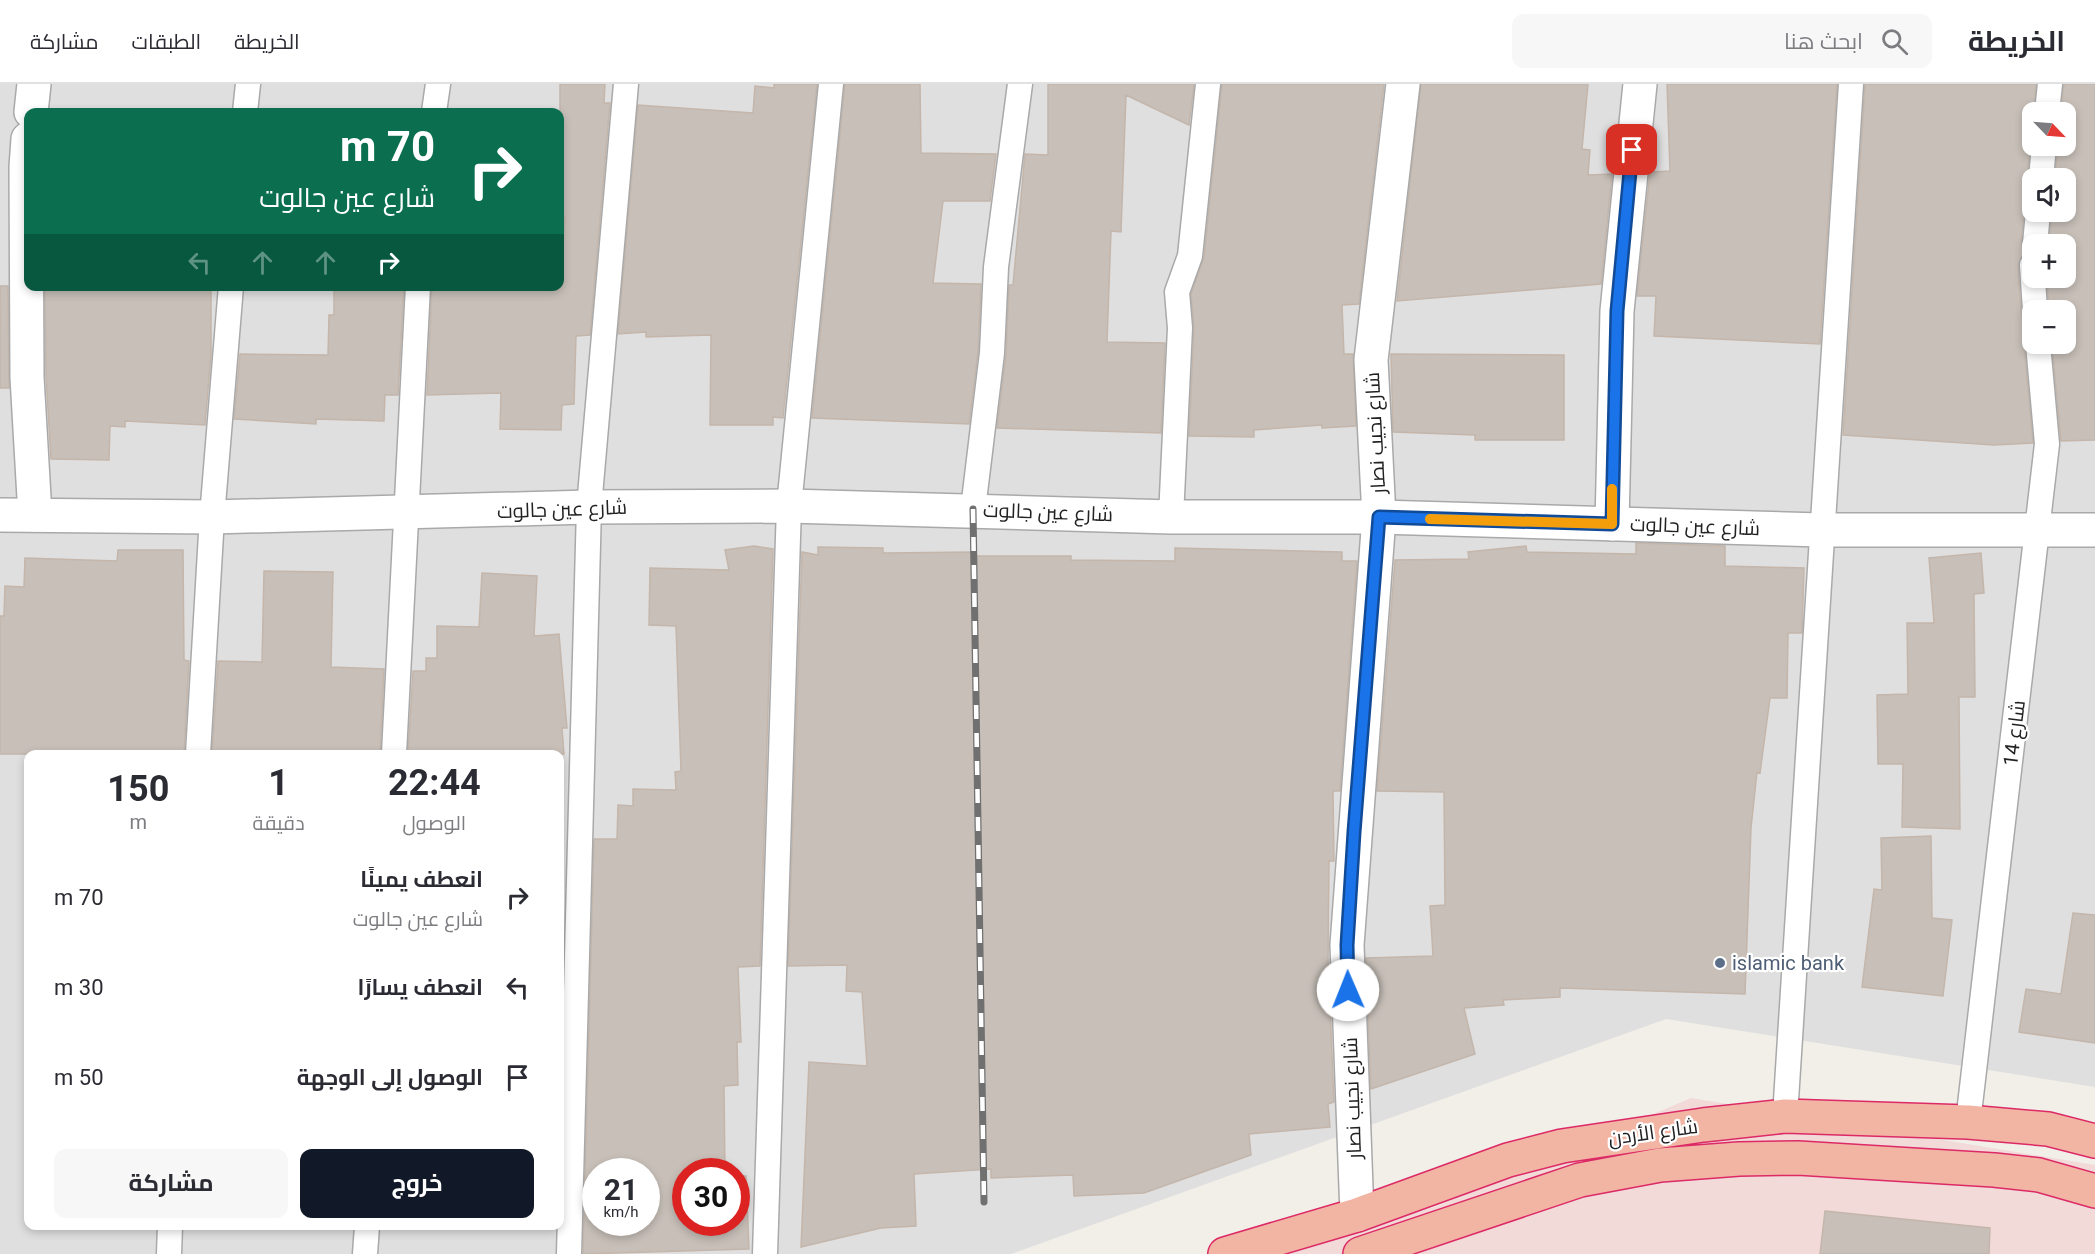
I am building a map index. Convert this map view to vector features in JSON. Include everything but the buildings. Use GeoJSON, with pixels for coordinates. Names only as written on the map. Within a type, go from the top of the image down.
{"type":"FeatureCollection","features":[{"type":"Feature","properties":{"kind":"highway","name":"شارع الأردن"},"geometry":{"type":"LineString","coordinates":[[1226,1254],[1357,1215],[1508,1161],[1562,1146],[1785,1116],[1968,1122],[2048,1129],[2095,1141]]}},
{"type":"Feature","properties":{"kind":"highway","name":"شارع الأردن"},"geometry":{"type":"LineString","coordinates":[[1360,1254],[1581,1180],[1671,1164],[1798,1158],[1994,1170],[2039,1175],[2095,1191]]}},
{"type":"Feature","properties":{"kind":"street"},"geometry":{"type":"LineString","coordinates":[[31,108],[34,84]]}},
{"type":"Feature","properties":{"kind":"street","name":"شارع نجيب نصار"},"geometry":{"type":"LineString","coordinates":[[1357,1215],[1347,945],[1379,517],[1371,360],[1403,84]]}},
{"type":"Feature","properties":{"kind":"street"},"geometry":{"type":"LineString","coordinates":[[1612,524],[1617,311],[1640,84]]}},
{"type":"Feature","properties":{"kind":"street"},"geometry":{"type":"LineString","coordinates":[[27,291],[27,377],[35,515]]}},
{"type":"Feature","properties":{"kind":"street","name":"شارع عين جالوت"},"geometry":{"type":"LineString","coordinates":[[0,515],[212,517],[408,514],[589,507],[789,506],[973,509],[1171,517],[1379,517],[1821,530],[2095,530]]}},
{"type":"Feature","properties":{"kind":"lane"},"geometry":{"type":"LineString","coordinates":[[245,108],[248,84]]}},
{"type":"Feature","properties":{"kind":"lane"},"geometry":{"type":"LineString","coordinates":[[435,108],[438,84]]}},
{"type":"Feature","properties":{"kind":"lane"},"geometry":{"type":"LineString","coordinates":[[569,1254],[589,507],[626,84]]}},
{"type":"Feature","properties":{"kind":"lane"},"geometry":{"type":"LineString","coordinates":[[765,1254],[789,506],[831,84]]}},
{"type":"Feature","properties":{"kind":"lane"},"geometry":{"type":"LineString","coordinates":[[973,509],[992,353],[996,267],[1020,84]]}},
{"type":"Feature","properties":{"kind":"lane"},"geometry":{"type":"LineString","coordinates":[[1171,517],[1180,328],[1177,292],[1190,256],[1208,84]]}},
{"type":"Feature","properties":{"kind":"lane"},"geometry":{"type":"LineString","coordinates":[[1785,1116],[1851,84]]}},
{"type":"Feature","properties":{"kind":"lane"},"geometry":{"type":"LineString","coordinates":[[2048,102],[2050,84]]}},
{"type":"Feature","properties":{"kind":"lane"},"geometry":{"type":"LineString","coordinates":[[198,750],[212,517],[231,291]]}},
{"type":"Feature","properties":{"kind":"lane"},"geometry":{"type":"LineString","coordinates":[[394,750],[418,291]]}},
{"type":"Feature","properties":{"kind":"lane","name":"شارع 14"},"geometry":{"type":"LineString","coordinates":[[1968,1122],[2039,530],[2047,444],[2039,354]]}},
{"type":"Feature","properties":{"kind":"lane"},"geometry":{"type":"LineString","coordinates":[[169,1254],[170,1230]]}},
{"type":"Feature","properties":{"kind":"lane"},"geometry":{"type":"LineString","coordinates":[[365,1254],[367,1230]]}},
{"type":"Feature","properties":{"kind":"shaded area"},"geometry":{"type":"Polygon","coordinates":[[[0,84],[2095,84],[2095,1087],[1666,1019],[1011,1254],[0,1254],[0,84]]]}},
{"type":"Feature","properties":{"kind":"shaded area"},"geometry":{"type":"Polygon","coordinates":[[[1691,1098],[2095,1165],[2095,1254],[1289,1254],[1440,1205],[1691,1098]]]}},
{"type":"Feature","properties":{"kind":"railway"},"geometry":{"type":"LineString","coordinates":[[973,509],[984,1202]]}},
{"type":"Feature","properties":{"kind":"slow traffic"},"geometry":{"type":"LineString","coordinates":[[1430,519],[1612,524],[1612,489]]}},
{"type":"Feature","properties":{"kind":"place","name":"islamic bank"},"geometry":{"type":"Point","coordinates":[1720,963]}},
{"type":"Feature","properties":{"kind":"route"},"geometry":{"type":"LineString","coordinates":[[1348,990],[1347,945],[1354,832],[1379,517],[1612,524],[1617,311],[1632,150]]}}]}
